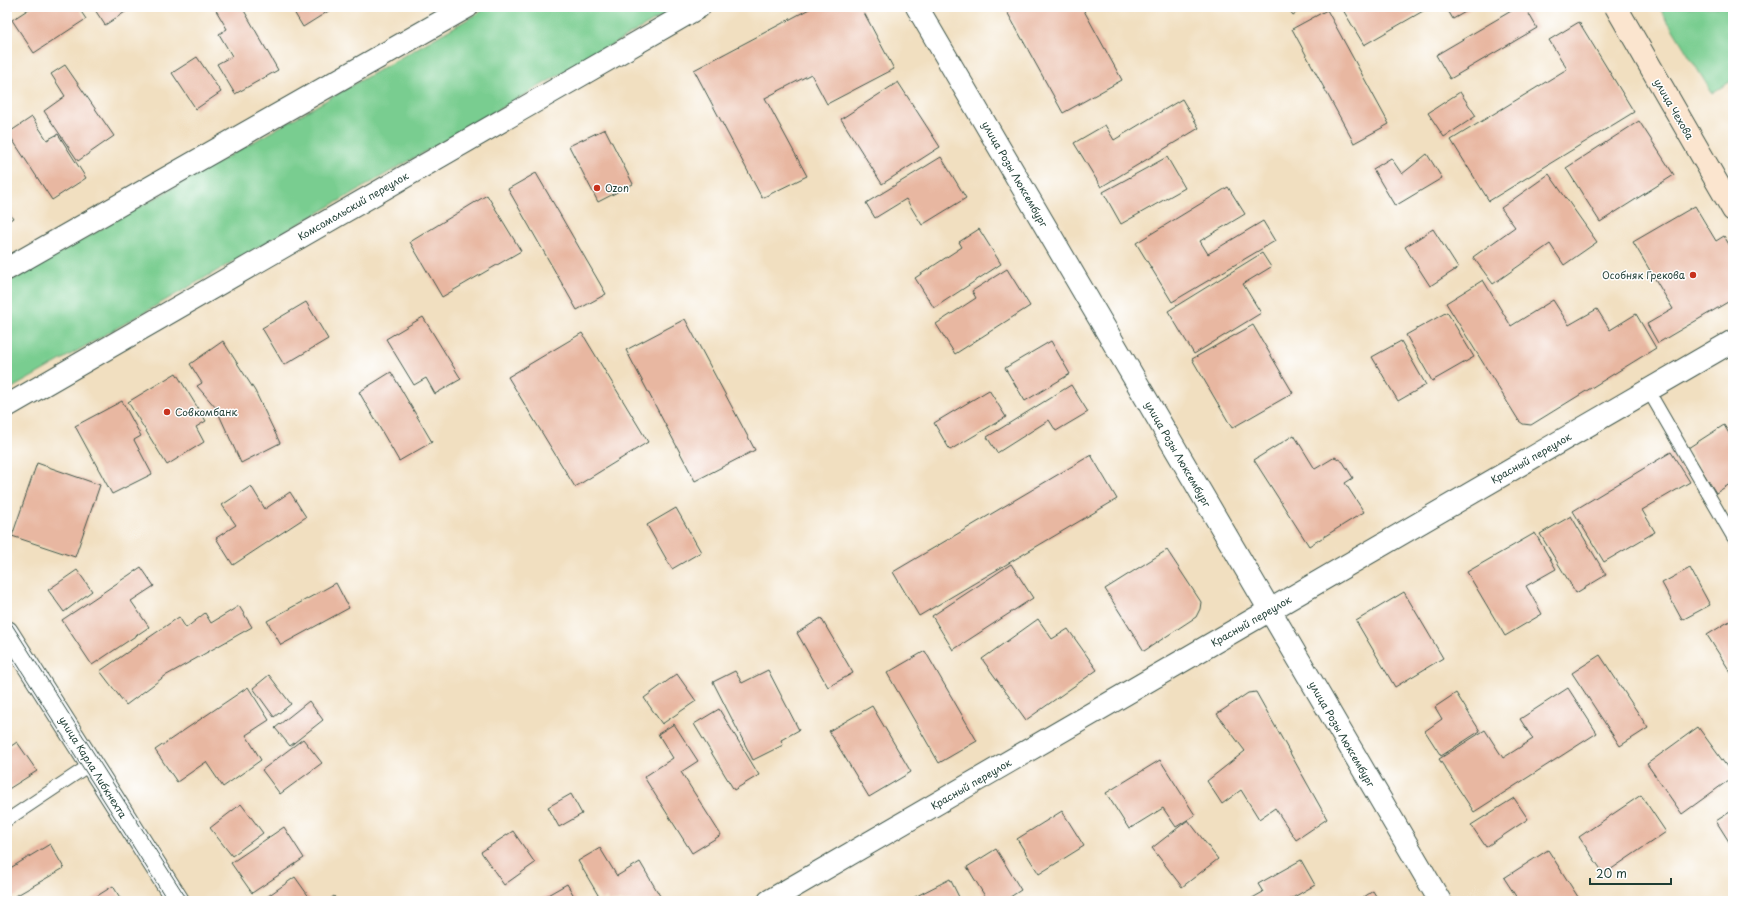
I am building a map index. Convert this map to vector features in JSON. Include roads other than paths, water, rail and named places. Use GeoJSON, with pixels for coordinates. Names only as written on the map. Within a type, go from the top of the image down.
{"type":"FeatureCollection","features":[{"type":"Feature","properties":{"kind":"main road","name":"улица Чехова"},"geometry":{"type":"LineString","coordinates":[[1616,7],[1733,210]]}},
{"type":"Feature","properties":{"kind":"street"},"geometry":{"type":"LineString","coordinates":[[7,269],[467,7]]}},
{"type":"Feature","properties":{"kind":"street","name":"Комсомольский переулок"},"geometry":{"type":"LineString","coordinates":[[7,406],[699,7]]}},
{"type":"Feature","properties":{"kind":"street","name":"улица Розы Люксембург"},"geometry":{"type":"LineString","coordinates":[[916,7],[1440,901]]}},
{"type":"Feature","properties":{"kind":"street","name":"Красный переулок"},"geometry":{"type":"LineString","coordinates":[[769,901],[1733,341]]}},
{"type":"Feature","properties":{"kind":"street","name":"улица Карла Либкнехта"},"geometry":{"type":"LineString","coordinates":[[7,632],[178,901]]}},
{"type":"Feature","properties":{"kind":"lane"},"geometry":{"type":"LineString","coordinates":[[1648,390],[1733,537]]}},
{"type":"Feature","properties":{"kind":"lane"},"geometry":{"type":"LineString","coordinates":[[7,820],[91,764]]}},
{"type":"Feature","properties":{"kind":"tram line"},"geometry":{"type":"LineString","coordinates":[[7,617],[188,901]]}},
{"type":"Feature","properties":{"kind":"tram line"},"geometry":{"type":"LineString","coordinates":[[7,648],[168,901]]}},
{"type":"Feature","properties":{"kind":"place","name":"Ozon"},"geometry":{"type":"Point","coordinates":[597,188]}},
{"type":"Feature","properties":{"kind":"place","name":"Особняк Грекова"},"geometry":{"type":"Point","coordinates":[1693,275]}},
{"type":"Feature","properties":{"kind":"place","name":"Совкомбанк"},"geometry":{"type":"Point","coordinates":[167,412]}}]}
